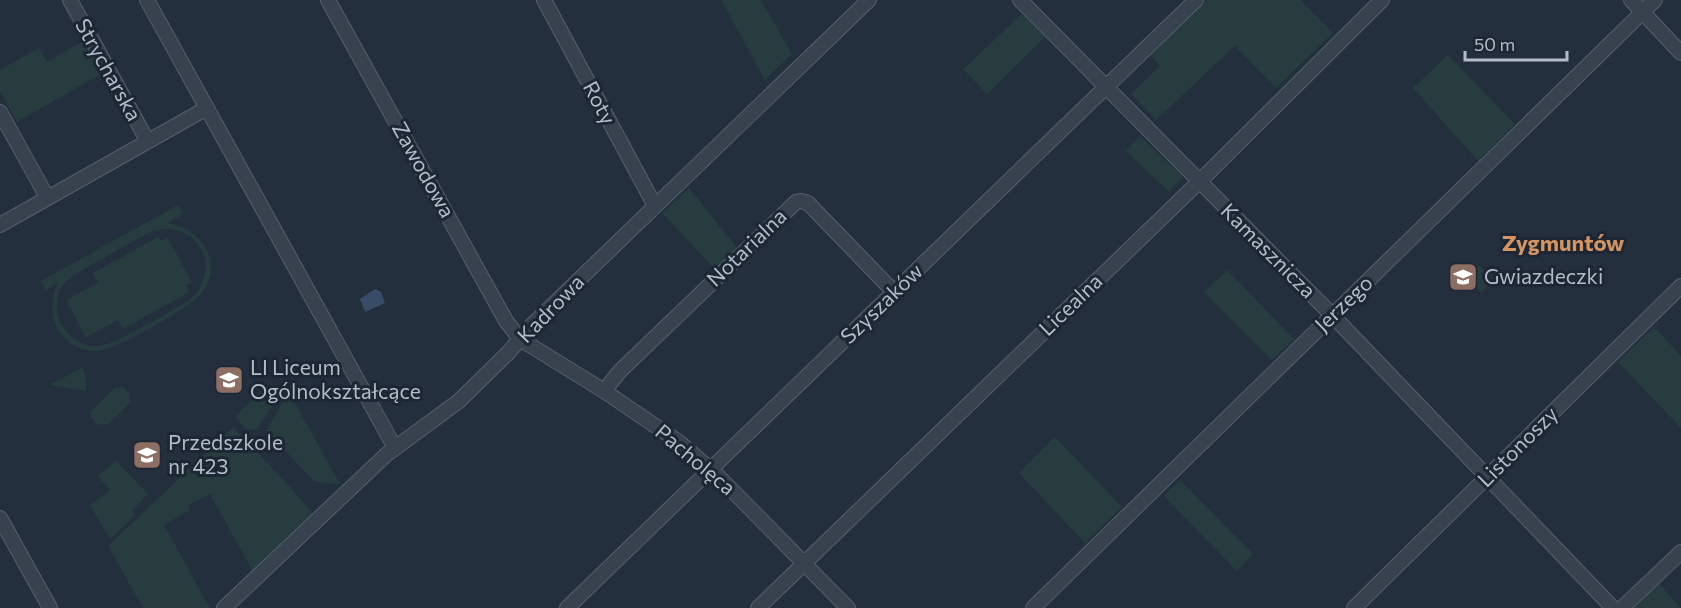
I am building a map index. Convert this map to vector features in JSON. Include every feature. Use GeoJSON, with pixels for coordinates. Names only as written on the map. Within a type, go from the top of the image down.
{"type":"FeatureCollection","features":[{"type":"Feature","properties":{"kind":"street","name":"Strycharska"},"geometry":{"type":"LineString","coordinates":[[70,0],[147,140]]}},
{"type":"Feature","properties":{"kind":"street"},"geometry":{"type":"LineString","coordinates":[[147,0],[395,448]]}},
{"type":"Feature","properties":{"kind":"street","name":"Zawodowa"},"geometry":{"type":"LineString","coordinates":[[328,0],[506,321],[520,339]]}},
{"type":"Feature","properties":{"kind":"street","name":"Roty"},"geometry":{"type":"LineString","coordinates":[[544,0],[655,206]]}},
{"type":"Feature","properties":{"kind":"street","name":"Kadrowa"},"geometry":{"type":"LineString","coordinates":[[224,608],[395,448],[450,409],[655,206],[869,0]]}},
{"type":"Feature","properties":{"kind":"street","name":"Kamasznicza"},"geometry":{"type":"LineString","coordinates":[[1020,0],[1333,316],[1613,608]]}},
{"type":"Feature","properties":{"kind":"street","name":"Szyszaków"},"geometry":{"type":"LineString","coordinates":[[567,608],[1196,0]]}},
{"type":"Feature","properties":{"kind":"street","name":"Licealna"},"geometry":{"type":"LineString","coordinates":[[758,608],[1199,182],[1382,0]]}},
{"type":"Feature","properties":{"kind":"street"},"geometry":{"type":"LineString","coordinates":[[1631,0],[1681,53]]}},
{"type":"Feature","properties":{"kind":"street","name":"Jerzego"},"geometry":{"type":"LineString","coordinates":[[1032,608],[1655,0]]}},
{"type":"Feature","properties":{"kind":"street","name":"Strycharska"},"geometry":{"type":"LineString","coordinates":[[0,225],[207,108]]}},
{"type":"Feature","properties":{"kind":"street"},"geometry":{"type":"LineString","coordinates":[[0,112],[47,197]]}},
{"type":"Feature","properties":{"kind":"street","name":"Notarialna"},"geometry":{"type":"LineString","coordinates":[[604,391],[620,371],[796,202],[808,203],[894,292]]}},
{"type":"Feature","properties":{"kind":"street","name":"Listonoszy"},"geometry":{"type":"LineString","coordinates":[[1354,608],[1681,286]]}},
{"type":"Feature","properties":{"kind":"street","name":"Pacholęca"},"geometry":{"type":"LineString","coordinates":[[520,339],[604,391],[672,437],[711,469],[848,608]]}},
{"type":"Feature","properties":{"kind":"street"},"geometry":{"type":"LineString","coordinates":[[0,518],[50,608]]}},
{"type":"Feature","properties":{"kind":"street"},"geometry":{"type":"LineString","coordinates":[[1622,608],[1681,552]]}},
{"type":"Feature","properties":{"kind":"green space"},"geometry":{"type":"Polygon","coordinates":[[[721,0],[761,0],[792,54],[765,80],[721,0]]]}},
{"type":"Feature","properties":{"kind":"green space"},"geometry":{"type":"Polygon","coordinates":[[[1207,0],[1300,0],[1333,33],[1276,88],[1235,46],[1156,120],[1131,94],[1160,66],[1150,55],[1207,0]]]}},
{"type":"Feature","properties":{"kind":"green space"},"geometry":{"type":"Polygon","coordinates":[[[1022,14],[1045,37],[987,94],[963,69],[1022,14]]]}},
{"type":"Feature","properties":{"kind":"green space"},"geometry":{"type":"Polygon","coordinates":[[[83,41],[101,74],[17,122],[0,91],[0,70],[39,48],[47,62],[83,41]]]}},
{"type":"Feature","properties":{"kind":"green space"},"geometry":{"type":"Polygon","coordinates":[[[1448,55],[1515,124],[1478,161],[1413,88],[1448,55]]]}},
{"type":"Feature","properties":{"kind":"green space"},"geometry":{"type":"Polygon","coordinates":[[[1140,136],[1183,177],[1169,192],[1126,151],[1140,136]]]}},
{"type":"Feature","properties":{"kind":"green space"},"geometry":{"type":"Polygon","coordinates":[[[689,188],[737,248],[715,269],[662,213],[689,188]]]}},
{"type":"Feature","properties":{"kind":"green space"},"geometry":{"type":"Polygon","coordinates":[[[178,205],[183,214],[167,223],[179,226],[199,239],[210,259],[211,270],[208,281],[202,293],[195,299],[136,336],[98,351],[76,347],[63,336],[52,313],[58,283],[46,290],[41,281],[178,205]],[[165,229],[152,231],[75,274],[66,282],[57,300],[57,309],[68,334],[84,344],[93,346],[109,344],[180,306],[195,295],[204,276],[206,266],[204,256],[198,244],[189,236],[165,229]]]}},
{"type":"Feature","properties":{"kind":"green space"},"geometry":{"type":"Polygon","coordinates":[[[158,237],[161,241],[168,238],[192,282],[186,285],[190,292],[123,329],[118,320],[86,337],[66,300],[98,283],[93,273],[158,237]]]}},
{"type":"Feature","properties":{"kind":"green space"},"geometry":{"type":"Polygon","coordinates":[[[1479,265],[1494,280],[1481,292],[1466,277],[1479,265]]]}},
{"type":"Feature","properties":{"kind":"green space"},"geometry":{"type":"Polygon","coordinates":[[[1227,270],[1294,339],[1272,360],[1204,292],[1227,270]]]}},
{"type":"Feature","properties":{"kind":"green space"},"geometry":{"type":"Polygon","coordinates":[[[1654,327],[1681,356],[1681,428],[1618,362],[1654,327]]]}},
{"type":"Feature","properties":{"kind":"green space"},"geometry":{"type":"Polygon","coordinates":[[[83,367],[86,391],[50,385],[51,382],[54,383],[83,367]]]}},
{"type":"Feature","properties":{"kind":"green space"},"geometry":{"type":"Polygon","coordinates":[[[123,387],[130,394],[130,403],[108,424],[96,424],[91,417],[91,411],[115,388],[123,387]]]}},
{"type":"Feature","properties":{"kind":"green space"},"geometry":{"type":"Polygon","coordinates":[[[266,389],[273,395],[272,407],[256,430],[246,429],[236,416],[261,391],[266,389]]]}},
{"type":"Feature","properties":{"kind":"green space"},"geometry":{"type":"Polygon","coordinates":[[[286,396],[288,398],[291,396],[340,484],[315,482],[266,431],[286,396]]]}},
{"type":"Feature","properties":{"kind":"green space"},"geometry":{"type":"Polygon","coordinates":[[[233,427],[314,515],[253,572],[210,494],[188,505],[190,510],[164,525],[210,608],[143,608],[108,546],[233,427]]]}},
{"type":"Feature","properties":{"kind":"green space"},"geometry":{"type":"Polygon","coordinates":[[[1055,437],[1122,507],[1085,543],[1019,473],[1055,437]]]}},
{"type":"Feature","properties":{"kind":"green space"},"geometry":{"type":"Polygon","coordinates":[[[116,461],[148,494],[132,511],[135,516],[110,539],[90,505],[110,490],[98,476],[116,461]]]}},
{"type":"Feature","properties":{"kind":"green space"},"geometry":{"type":"Polygon","coordinates":[[[1180,480],[1253,554],[1237,571],[1164,496],[1180,480]]]}},
{"type":"Feature","properties":{"kind":"green space"},"geometry":{"type":"Polygon","coordinates":[[[1659,584],[1681,608],[1633,608],[1659,584]]]}},
{"type":"Feature","properties":{"kind":"water"},"geometry":{"type":"Polygon","coordinates":[[[375,289],[381,292],[385,303],[365,312],[360,299],[375,289]]]}},
{"type":"Feature","properties":{"kind":"place","name":"Gwiazdeczki"},"geometry":{"type":"Point","coordinates":[1463,277]}},
{"type":"Feature","properties":{"kind":"place","name":"LI Liceum Ogólnokształcące"},"geometry":{"type":"Point","coordinates":[229,380]}},
{"type":"Feature","properties":{"kind":"place","name":"Przedszkole nr 423"},"geometry":{"type":"Point","coordinates":[147,455]}},
{"type":"Feature","properties":{"kind":"district","name":"Zygmuntów"},"geometry":{"type":"Point","coordinates":[1563,243]}}]}
